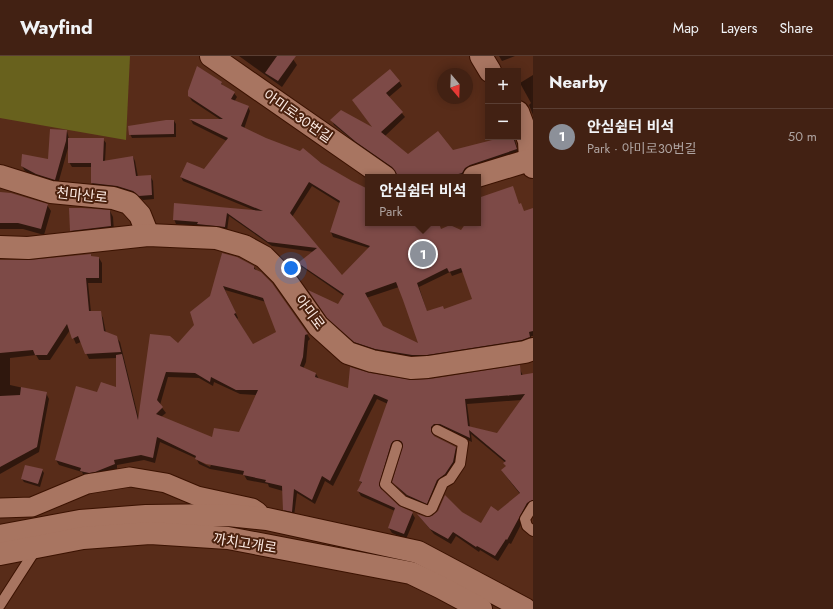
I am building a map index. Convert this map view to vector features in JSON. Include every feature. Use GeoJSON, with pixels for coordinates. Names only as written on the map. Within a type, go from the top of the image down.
{"type":"FeatureCollection","features":[{"type":"Feature","properties":{"kind":"street","name":"아미로30번길"},"geometry":{"type":"LineString","coordinates":[[211,56],[381,174]]}},
{"type":"Feature","properties":{"kind":"street"},"geometry":{"type":"LineString","coordinates":[[481,56],[488,68]]}},
{"type":"Feature","properties":{"kind":"street"},"geometry":{"type":"LineString","coordinates":[[481,175],[532,163],[529,141],[521,118]]}},
{"type":"Feature","properties":{"kind":"street","name":"천마산로"},"geometry":{"type":"LineString","coordinates":[[0,176],[51,192],[113,198],[129,203],[140,215],[148,235]]}},
{"type":"Feature","properties":{"kind":"street","name":"아미로"},"geometry":{"type":"LineString","coordinates":[[0,247],[28,248],[148,235],[216,238],[244,246],[264,257],[282,275],[318,326],[348,353],[372,361],[411,368],[428,367],[525,352],[533,349]]}},
{"type":"Feature","properties":{"kind":"street"},"geometry":{"type":"LineString","coordinates":[[0,508],[32,507],[87,484],[130,477],[166,483],[197,496],[252,508],[267,519]]}},
{"type":"Feature","properties":{"kind":"street"},"geometry":{"type":"LineString","coordinates":[[0,536],[80,520],[228,515],[267,519],[418,552],[525,609]]}},
{"type":"Feature","properties":{"kind":"street","name":"까치고개로"},"geometry":{"type":"LineString","coordinates":[[0,554],[83,538],[150,533],[228,538],[411,573],[481,609]]}},
{"type":"Feature","properties":{"kind":"lane"},"geometry":{"type":"LineString","coordinates":[[397,446],[385,484],[403,502],[428,511],[432,508],[443,483],[450,479],[460,464],[463,443],[437,430]]}},
{"type":"Feature","properties":{"kind":"lane"},"geometry":{"type":"LineString","coordinates":[[533,506],[525,519],[527,526],[533,531]]}},
{"type":"Feature","properties":{"kind":"lane"},"geometry":{"type":"LineString","coordinates":[[0,605],[37,548]]}},
{"type":"Feature","properties":{"kind":"shaded area"},"geometry":{"type":"Polygon","coordinates":[[[0,56],[130,56],[126,140],[0,118],[0,56]]]}},
{"type":"Feature","properties":{"kind":"building"},"geometry":{"type":"Polygon","coordinates":[[[277,56],[296,56],[278,81],[265,73],[277,56]]]}},
{"type":"Feature","properties":{"kind":"building"},"geometry":{"type":"Polygon","coordinates":[[[197,66],[222,82],[221,84],[235,92],[231,99],[249,106],[241,126],[266,138],[300,151],[303,148],[321,163],[365,188],[365,226],[440,226],[441,229],[452,226],[461,230],[464,226],[481,226],[481,197],[513,186],[519,204],[521,203],[524,211],[533,208],[533,331],[529,332],[530,337],[522,340],[427,355],[412,355],[375,349],[354,342],[327,318],[308,290],[338,304],[344,294],[298,263],[317,248],[268,242],[227,213],[225,227],[197,224],[198,222],[173,220],[174,203],[263,211],[180,177],[187,162],[204,169],[228,138],[189,119],[223,119],[188,96],[188,91],[197,66]],[[309,182],[290,213],[342,275],[370,246],[330,232],[340,201],[309,182]],[[447,268],[417,283],[427,311],[443,306],[444,309],[472,299],[461,268],[449,272],[447,268]],[[396,282],[365,293],[383,326],[418,343],[403,300],[396,282]]]}},
{"type":"Feature","properties":{"kind":"building"},"geometry":{"type":"Polygon","coordinates":[[[390,69],[400,81],[386,93],[403,112],[381,132],[408,154],[438,131],[453,150],[492,140],[514,140],[517,149],[470,165],[465,168],[462,173],[458,174],[397,174],[392,167],[356,142],[330,120],[341,110],[372,127],[352,100],[390,69]]]}},
{"type":"Feature","properties":{"kind":"building"},"geometry":{"type":"Polygon","coordinates":[[[174,120],[174,134],[129,135],[128,126],[174,120]]]}},
{"type":"Feature","properties":{"kind":"building"},"geometry":{"type":"Polygon","coordinates":[[[50,129],[67,130],[66,141],[55,180],[36,174],[21,166],[22,154],[48,159],[50,129]]]}},
{"type":"Feature","properties":{"kind":"building"},"geometry":{"type":"Polygon","coordinates":[[[68,138],[104,138],[103,161],[133,156],[136,176],[151,175],[152,195],[139,196],[133,191],[117,186],[91,183],[91,163],[68,163],[68,138]]]}},
{"type":"Feature","properties":{"kind":"building"},"geometry":{"type":"Polygon","coordinates":[[[0,192],[11,193],[48,204],[41,229],[18,223],[0,223],[0,192]]]}},
{"type":"Feature","properties":{"kind":"building"},"geometry":{"type":"Polygon","coordinates":[[[69,208],[110,210],[111,226],[70,231],[69,208]]]}},
{"type":"Feature","properties":{"kind":"building"},"geometry":{"type":"Polygon","coordinates":[[[222,253],[237,257],[254,266],[254,269],[261,272],[272,283],[308,334],[305,335],[303,357],[300,366],[316,373],[315,377],[348,388],[350,367],[370,373],[412,380],[430,379],[520,365],[521,375],[533,373],[533,500],[527,503],[507,540],[506,539],[495,556],[477,546],[476,547],[453,532],[448,539],[430,529],[417,514],[426,517],[432,516],[438,511],[445,495],[462,512],[481,523],[491,506],[498,511],[520,493],[501,470],[506,466],[503,463],[506,461],[469,430],[470,438],[440,424],[434,424],[431,427],[431,431],[434,436],[456,447],[453,462],[445,474],[437,480],[427,504],[407,495],[392,482],[403,445],[399,440],[393,441],[391,444],[379,485],[381,489],[399,506],[413,512],[404,534],[388,528],[395,508],[357,491],[362,482],[359,481],[388,400],[374,394],[330,481],[322,476],[312,500],[294,489],[292,512],[283,510],[282,486],[265,482],[266,480],[243,475],[244,471],[206,464],[195,459],[196,456],[157,437],[153,458],[141,455],[114,460],[115,464],[95,472],[89,473],[80,471],[81,468],[55,460],[76,386],[97,392],[101,382],[116,387],[116,355],[122,354],[138,420],[150,334],[170,336],[178,343],[194,325],[190,312],[210,296],[222,253]],[[223,286],[236,313],[234,314],[253,344],[276,332],[263,298],[223,286]],[[166,372],[157,400],[163,407],[156,414],[212,437],[214,428],[239,432],[258,390],[236,390],[211,377],[210,382],[195,373],[166,372]],[[525,394],[465,399],[468,426],[497,433],[525,394]]]}},
{"type":"Feature","properties":{"kind":"building"},"geometry":{"type":"Polygon","coordinates":[[[91,254],[91,256],[99,257],[99,278],[86,278],[89,311],[101,311],[104,331],[117,336],[121,352],[85,354],[78,336],[72,339],[67,324],[47,355],[35,355],[33,350],[0,353],[0,260],[29,260],[91,254]]]}},
{"type":"Feature","properties":{"kind":"building"},"geometry":{"type":"Polygon","coordinates":[[[21,387],[47,392],[37,447],[0,467],[0,396],[20,395],[21,387]]]}},
{"type":"Feature","properties":{"kind":"building"},"geometry":{"type":"Polygon","coordinates":[[[25,465],[43,469],[38,484],[21,479],[25,465]]]}},
{"type":"Feature","properties":{"kind":"place","name":"안심쉼터 비석"},"geometry":{"type":"Point","coordinates":[423,254]}}]}
